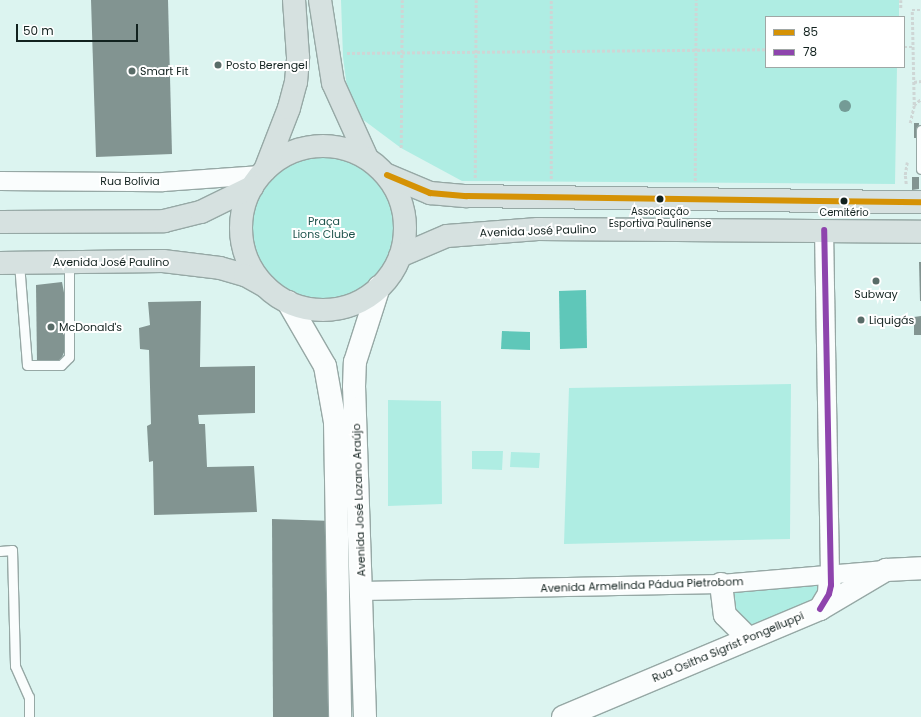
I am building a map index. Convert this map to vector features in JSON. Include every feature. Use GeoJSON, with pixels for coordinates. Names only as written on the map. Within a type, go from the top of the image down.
{"type":"FeatureCollection","features":[{"type":"Feature","properties":{"kind":"main road"},"geometry":{"type":"LineString","coordinates":[[0,222],[164,221],[201,212],[259,177],[283,156],[310,147],[325,146],[347,149],[367,158],[387,176],[400,200],[405,222],[400,256],[395,267],[379,287],[352,304],[336,309],[309,308],[288,302],[266,286],[252,269],[244,250],[241,228],[244,208],[259,177],[289,108],[296,82],[298,57],[294,0]]}},
{"type":"Feature","properties":{"kind":"main road"},"geometry":{"type":"LineString","coordinates":[[320,0],[333,83],[367,158]]}},
{"type":"Feature","properties":{"kind":"main road"},"geometry":{"type":"LineString","coordinates":[[387,176],[430,193],[466,196],[914,195]]}},
{"type":"Feature","properties":{"kind":"main road","name":"Avenida José Paulino"},"geometry":{"type":"LineString","coordinates":[[400,256],[447,236],[538,229],[824,230],[921,232]]}},
{"type":"Feature","properties":{"kind":"main road","name":"Avenida José Paulino"},"geometry":{"type":"LineString","coordinates":[[10,263],[163,261],[214,268],[245,275],[266,286]]}},
{"type":"Feature","properties":{"kind":"street","name":"Rua Bolívia"},"geometry":{"type":"LineString","coordinates":[[0,181],[163,182],[259,177]]}},
{"type":"Feature","properties":{"kind":"street"},"geometry":{"type":"LineString","coordinates":[[820,609],[829,594],[830,575],[824,230]]}},
{"type":"Feature","properties":{"kind":"street","name":"Avenida José Lozano Araújo"},"geometry":{"type":"LineString","coordinates":[[365,717],[355,362],[379,287]]}},
{"type":"Feature","properties":{"kind":"street","name":"Avenida José Lozano Araújo"},"geometry":{"type":"LineString","coordinates":[[288,302],[325,366],[335,422],[340,717]]}},
{"type":"Feature","properties":{"kind":"street","name":"Avenida Armelinda Pádua Pietrobom"},"geometry":{"type":"LineString","coordinates":[[362,591],[721,584],[921,568]]}},
{"type":"Feature","properties":{"kind":"street","name":"Rua Ositha Sigrist Pongelluppi"},"geometry":{"type":"LineString","coordinates":[[563,717],[820,609],[889,570]]}},
{"type":"Feature","properties":{"kind":"street"},"geometry":{"type":"LineString","coordinates":[[721,584],[725,615],[748,638]]}},
{"type":"Feature","properties":{"kind":"lane"},"geometry":{"type":"LineString","coordinates":[[921,130],[921,169]]}},
{"type":"Feature","properties":{"kind":"lane"},"geometry":{"type":"LineString","coordinates":[[10,263],[27,365],[61,365],[69,357],[69,262]]}},
{"type":"Feature","properties":{"kind":"lane"},"geometry":{"type":"LineString","coordinates":[[0,551],[12,550],[14,666],[29,697],[29,717]]}},
{"type":"Feature","properties":{"kind":"path"},"geometry":{"type":"LineString","coordinates":[[401,148],[403,52],[402,0]]}},
{"type":"Feature","properties":{"kind":"path"},"geometry":{"type":"LineString","coordinates":[[475,181],[476,0]]}},
{"type":"Feature","properties":{"kind":"path"},"geometry":{"type":"LineString","coordinates":[[551,0],[551,182]]}},
{"type":"Feature","properties":{"kind":"path"},"geometry":{"type":"LineString","coordinates":[[694,183],[696,0]]}},
{"type":"Feature","properties":{"kind":"path"},"geometry":{"type":"LineString","coordinates":[[900,0],[901,8]]}},
{"type":"Feature","properties":{"kind":"path"},"geometry":{"type":"LineString","coordinates":[[910,128],[914,105],[912,10],[921,10]]}},
{"type":"Feature","properties":{"kind":"path"},"geometry":{"type":"LineString","coordinates":[[905,47],[913,47]]}},
{"type":"Feature","properties":{"kind":"path"},"geometry":{"type":"LineString","coordinates":[[342,53],[765,49]]}},
{"type":"Feature","properties":{"kind":"path"},"geometry":{"type":"LineString","coordinates":[[914,82],[921,81]]}},
{"type":"Feature","properties":{"kind":"path"},"geometry":{"type":"LineString","coordinates":[[914,105],[921,99]]}},
{"type":"Feature","properties":{"kind":"path"},"geometry":{"type":"LineString","coordinates":[[908,158],[904,174],[914,195]]}},
{"type":"Feature","properties":{"kind":"green space"},"geometry":{"type":"Polygon","coordinates":[[[341,0],[899,0],[899,16],[765,16],[765,68],[897,68],[895,184],[462,181],[401,148],[350,110],[343,57],[341,0]]]}},
{"type":"Feature","properties":{"kind":"green space","name":"Praça Lions Clube"},"geometry":{"type":"Polygon","coordinates":[[[324,152],[353,158],[360,161],[378,174],[391,192],[394,199],[400,228],[394,257],[391,264],[378,282],[360,295],[353,298],[324,304],[295,298],[288,295],[270,282],[257,264],[254,257],[248,228],[254,199],[257,192],[270,174],[288,161],[295,158],[324,152]]]}},
{"type":"Feature","properties":{"kind":"green space"},"geometry":{"type":"Polygon","coordinates":[[[791,384],[790,539],[564,544],[569,388],[791,384]]]}},
{"type":"Feature","properties":{"kind":"green space"},"geometry":{"type":"Polygon","coordinates":[[[388,400],[441,401],[442,504],[388,506],[388,400]]]}},
{"type":"Feature","properties":{"kind":"green space"},"geometry":{"type":"Polygon","coordinates":[[[472,451],[503,451],[502,470],[472,469],[472,451]]]}},
{"type":"Feature","properties":{"kind":"green space"},"geometry":{"type":"Polygon","coordinates":[[[511,452],[540,453],[539,468],[510,467],[511,452]]]}},
{"type":"Feature","properties":{"kind":"green space"},"geometry":{"type":"Polygon","coordinates":[[[826,582],[822,597],[744,629],[738,624],[726,589],[826,582]]]}},
{"type":"Feature","properties":{"kind":"shaded area"},"geometry":{"type":"Polygon","coordinates":[[[586,290],[587,348],[560,349],[559,291],[586,290]]]}},
{"type":"Feature","properties":{"kind":"shaded area"},"geometry":{"type":"Polygon","coordinates":[[[502,331],[530,332],[530,350],[501,349],[502,331]]]}},
{"type":"Feature","properties":{"kind":"building","name":"Smart Fit"},"geometry":{"type":"Polygon","coordinates":[[[91,0],[168,0],[172,154],[96,157],[91,0]]]}},
{"type":"Feature","properties":{"kind":"building"},"geometry":{"type":"Polygon","coordinates":[[[914,123],[919,123],[918,138],[914,138],[914,123]]]}},
{"type":"Feature","properties":{"kind":"building"},"geometry":{"type":"Polygon","coordinates":[[[912,177],[919,177],[919,189],[912,190],[912,177]]]}},
{"type":"Feature","properties":{"kind":"building"},"geometry":{"type":"Polygon","coordinates":[[[919,262],[921,262],[921,301],[920,301],[919,262]]]}},
{"type":"Feature","properties":{"kind":"building","name":"McDonald's"},"geometry":{"type":"Polygon","coordinates":[[[62,282],[66,303],[65,350],[60,362],[37,363],[36,285],[62,282]]]}},
{"type":"Feature","properties":{"kind":"building"},"geometry":{"type":"Polygon","coordinates":[[[201,301],[200,367],[255,366],[255,413],[198,415],[199,424],[205,424],[207,467],[254,466],[257,512],[154,515],[153,461],[149,462],[147,426],[151,424],[149,350],[140,349],[139,328],[150,325],[148,302],[201,301]]]}},
{"type":"Feature","properties":{"kind":"building"},"geometry":{"type":"Polygon","coordinates":[[[921,316],[921,335],[914,335],[914,317],[921,316]]]}},
{"type":"Feature","properties":{"kind":"building"},"geometry":{"type":"Polygon","coordinates":[[[272,519],[333,521],[332,717],[273,717],[272,519]]]}},
{"type":"Feature","properties":{"kind":"transit line","name":"85"},"geometry":{"type":"LineString","coordinates":[[387,175],[430,193],[467,196],[921,202]]}},
{"type":"Feature","properties":{"kind":"transit line","name":"78"},"geometry":{"type":"LineString","coordinates":[[820,609],[829,594],[831,585],[824,230]]}},
{"type":"Feature","properties":{"kind":"place","name":"Posto Berengel"},"geometry":{"type":"Point","coordinates":[218,65]}},
{"type":"Feature","properties":{"kind":"place","name":"Smart Fit"},"geometry":{"type":"Point","coordinates":[132,71]}},
{"type":"Feature","properties":{"kind":"place","name":"Associação Esportiva Paulinense"},"geometry":{"type":"Point","coordinates":[660,199]}},
{"type":"Feature","properties":{"kind":"place","name":"Cemitério"},"geometry":{"type":"Point","coordinates":[844,201]}},
{"type":"Feature","properties":{"kind":"place","name":"Subway"},"geometry":{"type":"Point","coordinates":[876,281]}},
{"type":"Feature","properties":{"kind":"place","name":"Liquigás"},"geometry":{"type":"Point","coordinates":[861,320]}},
{"type":"Feature","properties":{"kind":"place","name":"McDonald's"},"geometry":{"type":"Point","coordinates":[51,327]}}]}
